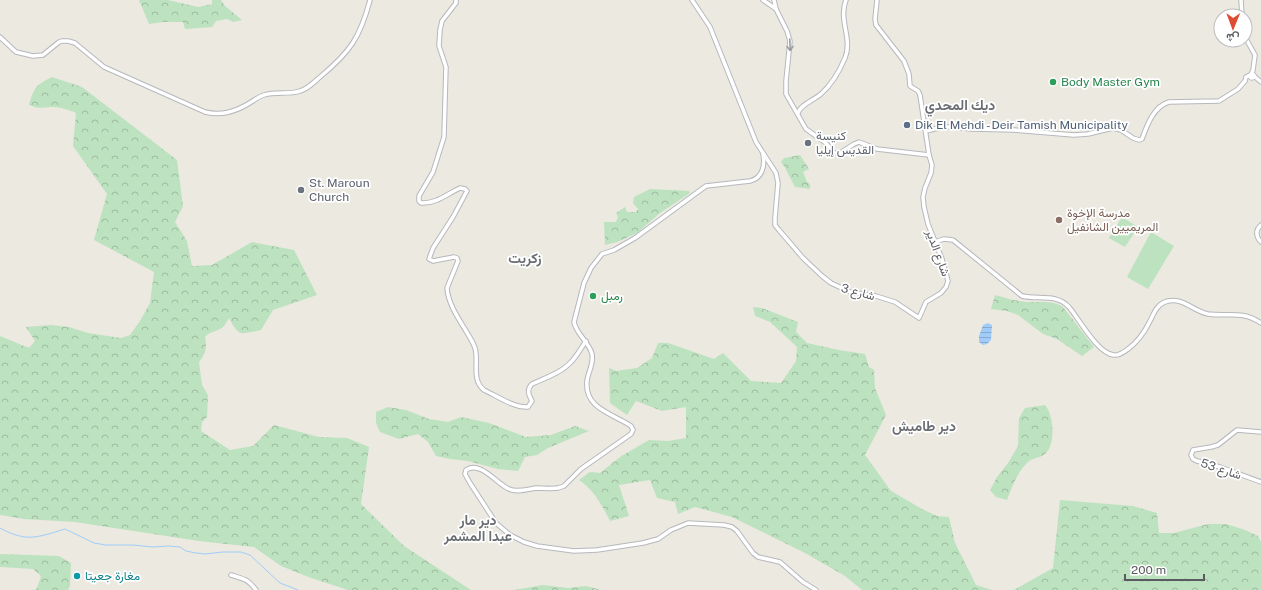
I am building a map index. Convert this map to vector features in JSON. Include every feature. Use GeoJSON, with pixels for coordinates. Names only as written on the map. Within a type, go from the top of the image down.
{"type":"FeatureCollection","features":[{"type":"Feature","properties":{"kind":"street"},"geometry":{"type":"LineString","coordinates":[[0,37],[16,52],[33,56],[43,55],[59,42],[68,40],[82,47],[99,63],[113,72],[205,112],[217,114],[241,108],[264,95],[301,91],[313,83],[348,51],[363,26],[370,0]]}},
{"type":"Feature","properties":{"kind":"street"},"geometry":{"type":"LineString","coordinates":[[456,0],[456,3],[442,21],[440,30],[439,46],[446,67],[444,137],[433,172],[419,200],[424,204],[433,202],[460,188],[467,191],[453,217],[433,248],[429,258],[433,261],[454,257],[457,258],[458,261],[447,291],[452,304],[475,346],[476,375],[480,386],[484,390],[511,403],[528,407],[532,401],[528,394],[529,387],[532,384],[568,366],[586,341]]}},
{"type":"Feature","properties":{"kind":"street","name":"شارع 3"},"geometry":{"type":"LineString","coordinates":[[692,0],[712,31],[753,136],[778,177],[775,225],[803,258],[825,279],[842,289],[876,296],[895,302],[919,318]]}},
{"type":"Feature","properties":{"kind":"street"},"geometry":{"type":"LineString","coordinates":[[763,0],[776,9]]}},
{"type":"Feature","properties":{"kind":"street"},"geometry":{"type":"LineString","coordinates":[[774,0],[776,9],[787,31],[790,41],[786,88],[788,97],[806,129],[826,143],[835,153],[840,153],[856,142],[859,142],[878,149],[929,155]]}},
{"type":"Feature","properties":{"kind":"street"},"geometry":{"type":"LineString","coordinates":[[798,113],[801,107],[824,92],[838,73],[846,57],[848,43],[843,13],[846,0]]}},
{"type":"Feature","properties":{"kind":"street","name":"شارع الدير"},"geometry":{"type":"LineString","coordinates":[[877,0],[875,19],[876,25],[904,61],[909,74],[910,86],[918,91],[920,95],[932,169],[923,197],[924,207],[928,224],[948,276],[948,284],[941,293],[926,302],[919,318]]}},
{"type":"Feature","properties":{"kind":"street"},"geometry":{"type":"LineString","coordinates":[[926,131],[943,127],[951,127],[1020,130],[1074,135],[1088,134],[1113,128],[1121,130],[1132,138],[1139,140],[1142,139],[1147,124],[1162,104],[1169,102],[1219,101],[1232,93],[1252,76],[1255,55],[1251,48]]}},
{"type":"Feature","properties":{"kind":"street"},"geometry":{"type":"LineString","coordinates":[[1252,76],[1261,83]]}},
{"type":"Feature","properties":{"kind":"street"},"geometry":{"type":"LineString","coordinates":[[793,105],[801,107]]}},
{"type":"Feature","properties":{"kind":"street"},"geometry":{"type":"LineString","coordinates":[[763,154],[764,165],[761,174],[757,179],[706,186],[635,238],[620,247],[602,254],[584,283],[574,322],[575,327],[586,341],[592,357],[587,388],[591,400],[607,413],[630,425],[633,430],[632,433],[602,456],[591,462],[564,486],[558,488],[513,490],[504,486],[483,470],[474,468],[467,469],[465,473],[466,477],[496,523],[510,535],[524,542],[537,546],[574,551],[609,549],[643,543],[658,538],[671,530],[688,523],[729,526],[737,531],[753,553],[758,557],[780,562],[803,582],[816,590]]}},
{"type":"Feature","properties":{"kind":"street"},"geometry":{"type":"LineString","coordinates":[[1261,225],[1258,228],[1257,233],[1261,242]]}},
{"type":"Feature","properties":{"kind":"street"},"geometry":{"type":"LineString","coordinates":[[936,242],[944,239],[953,240],[1022,296],[1053,298],[1064,302],[1097,344],[1104,351],[1113,355],[1122,354],[1134,344],[1147,326],[1157,308],[1167,302],[1184,302],[1198,311],[1207,314],[1245,315],[1261,323]]}},
{"type":"Feature","properties":{"kind":"street","name":"شارع 53"},"geometry":{"type":"LineString","coordinates":[[1261,432],[1237,430],[1218,445],[1193,450],[1192,453],[1192,457],[1197,461],[1220,467],[1261,482]]}},
{"type":"Feature","properties":{"kind":"street"},"geometry":{"type":"LineString","coordinates":[[231,575],[246,579],[256,590]]}},
{"type":"Feature","properties":{"kind":"green space"},"geometry":{"type":"Polygon","coordinates":[[[139,0],[168,0],[198,7],[212,4],[212,0],[221,0],[225,6],[242,20],[233,22],[227,19],[216,21],[212,27],[185,29],[183,22],[149,24],[139,0]]]}},
{"type":"Feature","properties":{"kind":"green space"},"geometry":{"type":"Polygon","coordinates":[[[52,77],[82,87],[177,160],[183,206],[175,222],[187,241],[192,266],[212,265],[252,242],[294,250],[317,295],[273,310],[261,330],[248,333],[238,332],[229,318],[223,327],[205,337],[205,350],[199,362],[202,385],[208,395],[207,417],[202,422],[201,431],[230,450],[253,446],[274,425],[319,437],[347,438],[369,447],[361,504],[404,546],[471,590],[348,590],[281,566],[254,547],[199,541],[75,522],[24,519],[0,515],[0,336],[29,348],[35,341],[26,327],[51,325],[69,327],[88,333],[121,338],[130,335],[150,303],[154,272],[94,240],[107,194],[73,146],[76,113],[57,107],[38,108],[29,105],[36,87],[52,77]]]}},
{"type":"Feature","properties":{"kind":"green space"},"geometry":{"type":"Polygon","coordinates":[[[800,155],[809,169],[803,172],[807,182],[810,184],[810,189],[795,187],[781,162],[784,158],[800,155]]]}},
{"type":"Feature","properties":{"kind":"green space"},"geometry":{"type":"Polygon","coordinates":[[[650,189],[689,191],[690,193],[660,213],[637,233],[617,242],[605,245],[604,222],[616,222],[618,217],[616,213],[625,207],[627,212],[636,212],[638,209],[633,203],[634,197],[650,189]]]}},
{"type":"Feature","properties":{"kind":"green space"},"geometry":{"type":"Polygon","coordinates":[[[1122,217],[1138,227],[1125,247],[1109,238],[1122,217]]]}},
{"type":"Feature","properties":{"kind":"green space"},"geometry":{"type":"Polygon","coordinates":[[[1151,232],[1174,246],[1148,289],[1127,277],[1151,232]]]}},
{"type":"Feature","properties":{"kind":"green space"},"geometry":{"type":"Polygon","coordinates":[[[995,295],[1025,302],[1048,302],[1063,307],[1094,347],[1082,356],[1057,339],[1043,334],[1018,315],[1007,311],[991,309],[995,295]]]}},
{"type":"Feature","properties":{"kind":"green space"},"geometry":{"type":"Polygon","coordinates":[[[753,307],[762,308],[798,322],[796,332],[807,343],[865,354],[869,367],[874,370],[875,388],[886,415],[865,455],[891,491],[937,516],[949,517],[955,543],[976,585],[992,590],[862,590],[845,576],[805,553],[732,517],[695,507],[678,514],[675,502],[657,498],[650,480],[619,485],[629,516],[610,521],[593,493],[579,480],[590,472],[600,473],[620,457],[649,440],[668,441],[686,438],[686,407],[662,411],[636,401],[627,415],[610,403],[609,368],[616,371],[637,368],[652,358],[658,343],[668,343],[714,359],[723,353],[751,381],[781,383],[796,361],[797,347],[770,322],[755,316],[753,307]]]}},
{"type":"Feature","properties":{"kind":"green space"},"geometry":{"type":"Polygon","coordinates":[[[1045,405],[1052,423],[1052,437],[1049,450],[1045,454],[1030,461],[1024,466],[1015,480],[1007,500],[996,497],[990,490],[1018,446],[1019,418],[1025,408],[1045,405]]]}},
{"type":"Feature","properties":{"kind":"green space"},"geometry":{"type":"Polygon","coordinates":[[[388,407],[406,410],[429,419],[448,422],[461,417],[489,423],[526,437],[551,435],[575,426],[589,431],[548,448],[537,455],[525,457],[518,471],[498,469],[468,461],[436,456],[428,442],[418,434],[399,439],[380,432],[376,423],[376,412],[388,407]]]}},
{"type":"Feature","properties":{"kind":"green space"},"geometry":{"type":"Polygon","coordinates":[[[1060,500],[1133,506],[1157,513],[1159,533],[1174,533],[1208,524],[1226,524],[1245,530],[1258,536],[1261,542],[1261,590],[1014,590],[1053,568],[1060,500]]]}},
{"type":"Feature","properties":{"kind":"green space"},"geometry":{"type":"Polygon","coordinates":[[[0,554],[59,556],[71,563],[70,586],[68,590],[35,590],[41,576],[33,569],[0,567],[0,554]]]}},
{"type":"Feature","properties":{"kind":"green space"},"geometry":{"type":"Polygon","coordinates":[[[543,585],[568,588],[586,586],[601,590],[514,590],[543,585]]]}},
{"type":"Feature","properties":{"kind":"water"},"geometry":{"type":"Polygon","coordinates":[[[988,323],[992,325],[991,340],[987,344],[983,345],[979,342],[979,336],[983,325],[988,323]]]}},
{"type":"Feature","properties":{"kind":"waterway"},"geometry":{"type":"LineString","coordinates":[[0,528],[9,533],[25,537],[40,536],[65,529],[94,543],[106,545],[180,547],[186,551],[205,554],[241,552],[250,555],[280,583],[298,590]]}},
{"type":"Feature","properties":{"kind":"place","name":"Body Master Gym"},"geometry":{"type":"Point","coordinates":[1053,82]}},
{"type":"Feature","properties":{"kind":"place","name":"Dik El Mehdi - Deir Tamish Municipality"},"geometry":{"type":"Point","coordinates":[907,125]}},
{"type":"Feature","properties":{"kind":"place","name":"كنيسة القديس إيليا"},"geometry":{"type":"Point","coordinates":[808,143]}},
{"type":"Feature","properties":{"kind":"place","name":"St. Maroun Church"},"geometry":{"type":"Point","coordinates":[301,190]}},
{"type":"Feature","properties":{"kind":"place","name":"مدرسة الإخوة المريميين الشانفيل"},"geometry":{"type":"Point","coordinates":[1059,220]}},
{"type":"Feature","properties":{"kind":"place","name":"رمبل"},"geometry":{"type":"Point","coordinates":[593,296]}},
{"type":"Feature","properties":{"kind":"place","name":"مغارة جعيتا"},"geometry":{"type":"Point","coordinates":[77,576]}},
{"type":"Feature","properties":{"kind":"district","name":"ديك المحدي"},"geometry":{"type":"Point","coordinates":[960,105]}},
{"type":"Feature","properties":{"kind":"district","name":"زكريت"},"geometry":{"type":"Point","coordinates":[525,258]}},
{"type":"Feature","properties":{"kind":"district","name":"دير طاميش"},"geometry":{"type":"Point","coordinates":[924,426]}},
{"type":"Feature","properties":{"kind":"district","name":"دير مار عبدا المشمر"},"geometry":{"type":"Point","coordinates":[478,528]}}]}
